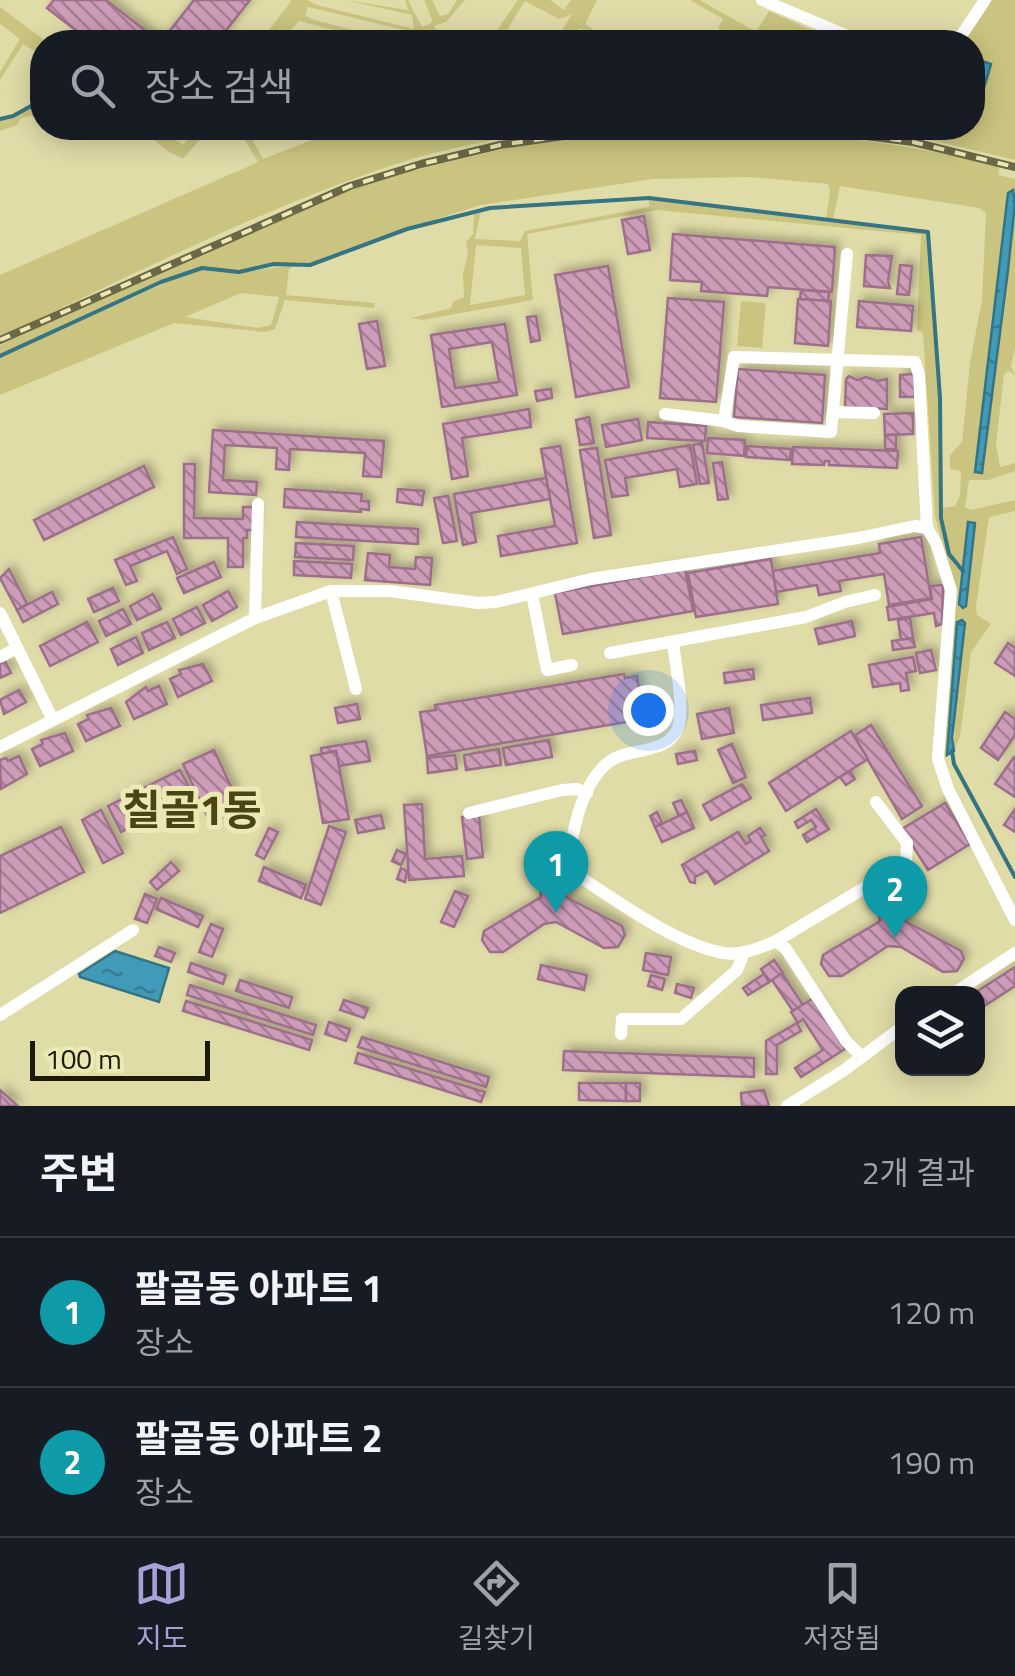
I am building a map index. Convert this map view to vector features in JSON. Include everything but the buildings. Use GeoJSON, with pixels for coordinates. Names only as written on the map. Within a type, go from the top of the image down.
{"type":"FeatureCollection","features":[{"type":"Feature","properties":{"kind":"street"},"geometry":{"type":"LineString","coordinates":[[762,0],[833,30]]}},
{"type":"Feature","properties":{"kind":"street"},"geometry":{"type":"LineString","coordinates":[[965,30],[985,0]]}},
{"type":"Feature","properties":{"kind":"street"},"geometry":{"type":"LineString","coordinates":[[665,414],[738,426],[831,432],[847,254]]}},
{"type":"Feature","properties":{"kind":"street"},"geometry":{"type":"LineString","coordinates":[[724,421],[734,356],[916,362],[927,528],[951,590],[938,759],[948,790],[1015,920]]}},
{"type":"Feature","properties":{"kind":"street"},"geometry":{"type":"LineString","coordinates":[[833,412],[874,414]]}},
{"type":"Feature","properties":{"kind":"street"},"geometry":{"type":"LineString","coordinates":[[256,618],[258,504]]}},
{"type":"Feature","properties":{"kind":"street"},"geometry":{"type":"LineString","coordinates":[[0,747],[256,618],[331,591],[390,591],[478,603],[591,580],[915,526],[927,528]]}},
{"type":"Feature","properties":{"kind":"street"},"geometry":{"type":"LineString","coordinates":[[331,591],[356,689]]}},
{"type":"Feature","properties":{"kind":"street"},"geometry":{"type":"LineString","coordinates":[[532,594],[547,670],[572,665]]}},
{"type":"Feature","properties":{"kind":"street"},"geometry":{"type":"LineString","coordinates":[[610,653],[806,617],[875,594]]}},
{"type":"Feature","properties":{"kind":"street"},"geometry":{"type":"LineString","coordinates":[[0,613],[52,720]]}},
{"type":"Feature","properties":{"kind":"street"},"geometry":{"type":"LineString","coordinates":[[673,642],[678,728],[672,738],[650,750],[612,759],[598,772],[573,833],[566,868],[683,939],[725,953],[744,952],[776,941],[906,863],[907,843],[876,802]]}},
{"type":"Feature","properties":{"kind":"street"},"geometry":{"type":"LineString","coordinates":[[0,657],[18,648]]}},
{"type":"Feature","properties":{"kind":"street"},"geometry":{"type":"LineString","coordinates":[[469,813],[562,790],[576,789],[587,794]]}},
{"type":"Feature","properties":{"kind":"street"},"geometry":{"type":"LineString","coordinates":[[0,1015],[133,930]]}},
{"type":"Feature","properties":{"kind":"street"},"geometry":{"type":"LineString","coordinates":[[776,941],[786,949],[846,1041],[861,1056]]}},
{"type":"Feature","properties":{"kind":"street"},"geometry":{"type":"LineString","coordinates":[[621,1034],[622,1019],[681,1019],[737,970],[744,952]]}},
{"type":"Feature","properties":{"kind":"street"},"geometry":{"type":"LineString","coordinates":[[965,986],[1015,952]]}},
{"type":"Feature","properties":{"kind":"street"},"geometry":{"type":"LineString","coordinates":[[786,1106],[844,1071],[895,1032]]}},
{"type":"Feature","properties":{"kind":"shaded area"},"geometry":{"type":"Polygon","coordinates":[[[292,0],[307,0],[414,29],[412,15],[345,0],[408,10],[408,0],[422,27],[433,22],[424,0],[432,0],[440,16],[448,14],[457,0],[465,0],[446,22],[434,26],[436,30],[404,30],[308,7],[305,15],[311,19],[353,30],[334,30],[299,21],[291,30],[269,30],[292,0]]]}},
{"type":"Feature","properties":{"kind":"shaded area"},"geometry":{"type":"Polygon","coordinates":[[[518,0],[550,0],[564,10],[571,0],[597,0],[585,24],[594,30],[562,30],[572,14],[559,19],[525,1],[507,30],[497,30],[518,0]]]}},
{"type":"Feature","properties":{"kind":"shaded area"},"geometry":{"type":"Polygon","coordinates":[[[690,0],[700,0],[752,30],[721,30],[718,28],[723,19],[690,0]]]}},
{"type":"Feature","properties":{"kind":"shaded area"},"geometry":{"type":"Polygon","coordinates":[[[992,0],[1015,0],[1015,160],[931,140],[985,140],[985,84],[991,64],[985,62],[985,30],[971,30],[992,0]]]}},
{"type":"Feature","properties":{"kind":"shaded area"},"geometry":{"type":"Polygon","coordinates":[[[0,7],[31,30],[30,48],[23,44],[0,80],[0,72],[20,39],[0,24],[0,7]]]}},
{"type":"Feature","properties":{"kind":"shaded area"},"geometry":{"type":"Polygon","coordinates":[[[769,11],[811,30],[757,30],[769,11]]]}},
{"type":"Feature","properties":{"kind":"shaded area"},"geometry":{"type":"Polygon","coordinates":[[[30,108],[30,116],[0,131],[0,120],[30,108]]]}},
{"type":"Feature","properties":{"kind":"shaded area"},"geometry":{"type":"Polygon","coordinates":[[[154,140],[176,140],[183,145],[187,140],[200,140],[183,159],[154,140]]]}},
{"type":"Feature","properties":{"kind":"shaded area"},"geometry":{"type":"Polygon","coordinates":[[[245,140],[253,140],[263,159],[311,140],[496,140],[412,159],[291,203],[0,337],[0,275],[258,162],[245,140]]]}},
{"type":"Feature","properties":{"kind":"shaded area"},"geometry":{"type":"Polygon","coordinates":[[[563,140],[859,140],[1000,166],[998,175],[1015,179],[1015,192],[1008,193],[975,472],[982,472],[1015,203],[1015,347],[1011,367],[1015,375],[1009,371],[1004,374],[996,444],[1000,467],[1015,463],[1015,471],[988,480],[969,480],[965,507],[971,510],[1015,500],[1015,511],[989,517],[976,606],[977,615],[991,624],[971,652],[960,736],[954,751],[957,623],[947,755],[942,757],[954,592],[935,516],[923,333],[917,330],[921,235],[657,210],[527,234],[533,300],[422,320],[411,318],[451,308],[453,302],[464,297],[466,242],[473,234],[474,213],[481,211],[475,239],[520,241],[525,231],[649,207],[649,199],[927,232],[939,398],[940,518],[948,554],[962,572],[959,604],[963,608],[968,523],[963,570],[949,553],[942,508],[955,506],[960,496],[961,471],[950,469],[950,455],[962,442],[970,363],[982,300],[986,213],[979,208],[840,186],[833,219],[826,219],[828,184],[750,177],[653,179],[481,205],[310,264],[274,263],[239,271],[202,267],[190,270],[0,355],[0,345],[211,248],[391,176],[525,144],[563,140]],[[476,245],[470,305],[525,295],[521,248],[476,245]]]}},
{"type":"Feature","properties":{"kind":"shaded area"},"geometry":{"type":"Polygon","coordinates":[[[298,264],[289,269],[286,295],[375,303],[374,308],[285,300],[275,329],[265,332],[174,323],[0,395],[0,357],[190,272],[202,269],[239,273],[298,264]],[[241,293],[185,317],[257,328],[271,325],[279,297],[241,293]]]}},
{"type":"Feature","properties":{"kind":"shaded area"},"geometry":{"type":"Polygon","coordinates":[[[741,301],[766,303],[762,348],[737,346],[741,301]]]}},
{"type":"Feature","properties":{"kind":"water"},"geometry":{"type":"Polygon","coordinates":[[[985,62],[991,64],[985,85],[985,62]]]}},
{"type":"Feature","properties":{"kind":"water"},"geometry":{"type":"Polygon","coordinates":[[[1013,190],[1008,270],[982,473],[975,472],[1008,193],[1013,190]]]}},
{"type":"Feature","properties":{"kind":"water"},"geometry":{"type":"Polygon","coordinates":[[[968,522],[975,523],[963,608],[959,604],[968,522]]]}},
{"type":"Feature","properties":{"kind":"water"},"geometry":{"type":"Polygon","coordinates":[[[957,622],[965,623],[952,738],[954,751],[947,755],[957,622]]]}},
{"type":"Feature","properties":{"kind":"water"},"geometry":{"type":"Polygon","coordinates":[[[115,951],[169,968],[159,1002],[80,977],[79,974],[115,951]]]}},
{"type":"Feature","properties":{"kind":"waterway"},"geometry":{"type":"LineString","coordinates":[[0,119],[30,107]]}},
{"type":"Feature","properties":{"kind":"waterway"},"geometry":{"type":"LineString","coordinates":[[0,356],[161,282],[202,268],[239,272],[274,264],[310,265],[407,229],[490,208],[649,198],[928,232],[940,398],[941,518],[949,554],[963,571]]}},
{"type":"Feature","properties":{"kind":"waterway"},"geometry":{"type":"LineString","coordinates":[[952,751],[954,764],[1015,877]]}},
{"type":"Feature","properties":{"kind":"railway"},"geometry":{"type":"LineString","coordinates":[[0,340],[350,186],[421,164],[535,140]]}},
{"type":"Feature","properties":{"kind":"railway"},"geometry":{"type":"LineString","coordinates":[[897,140],[1015,167]]}},
{"type":"Feature","properties":{"kind":"place","name":"팔골동 아파트 1"},"geometry":{"type":"Point","coordinates":[556,913]}},
{"type":"Feature","properties":{"kind":"place","name":"팔골동 아파트 2"},"geometry":{"type":"Point","coordinates":[895,938]}},
{"type":"Feature","properties":{"kind":"district","name":"칠골1동"},"geometry":{"type":"Point","coordinates":[192,809]}}]}
